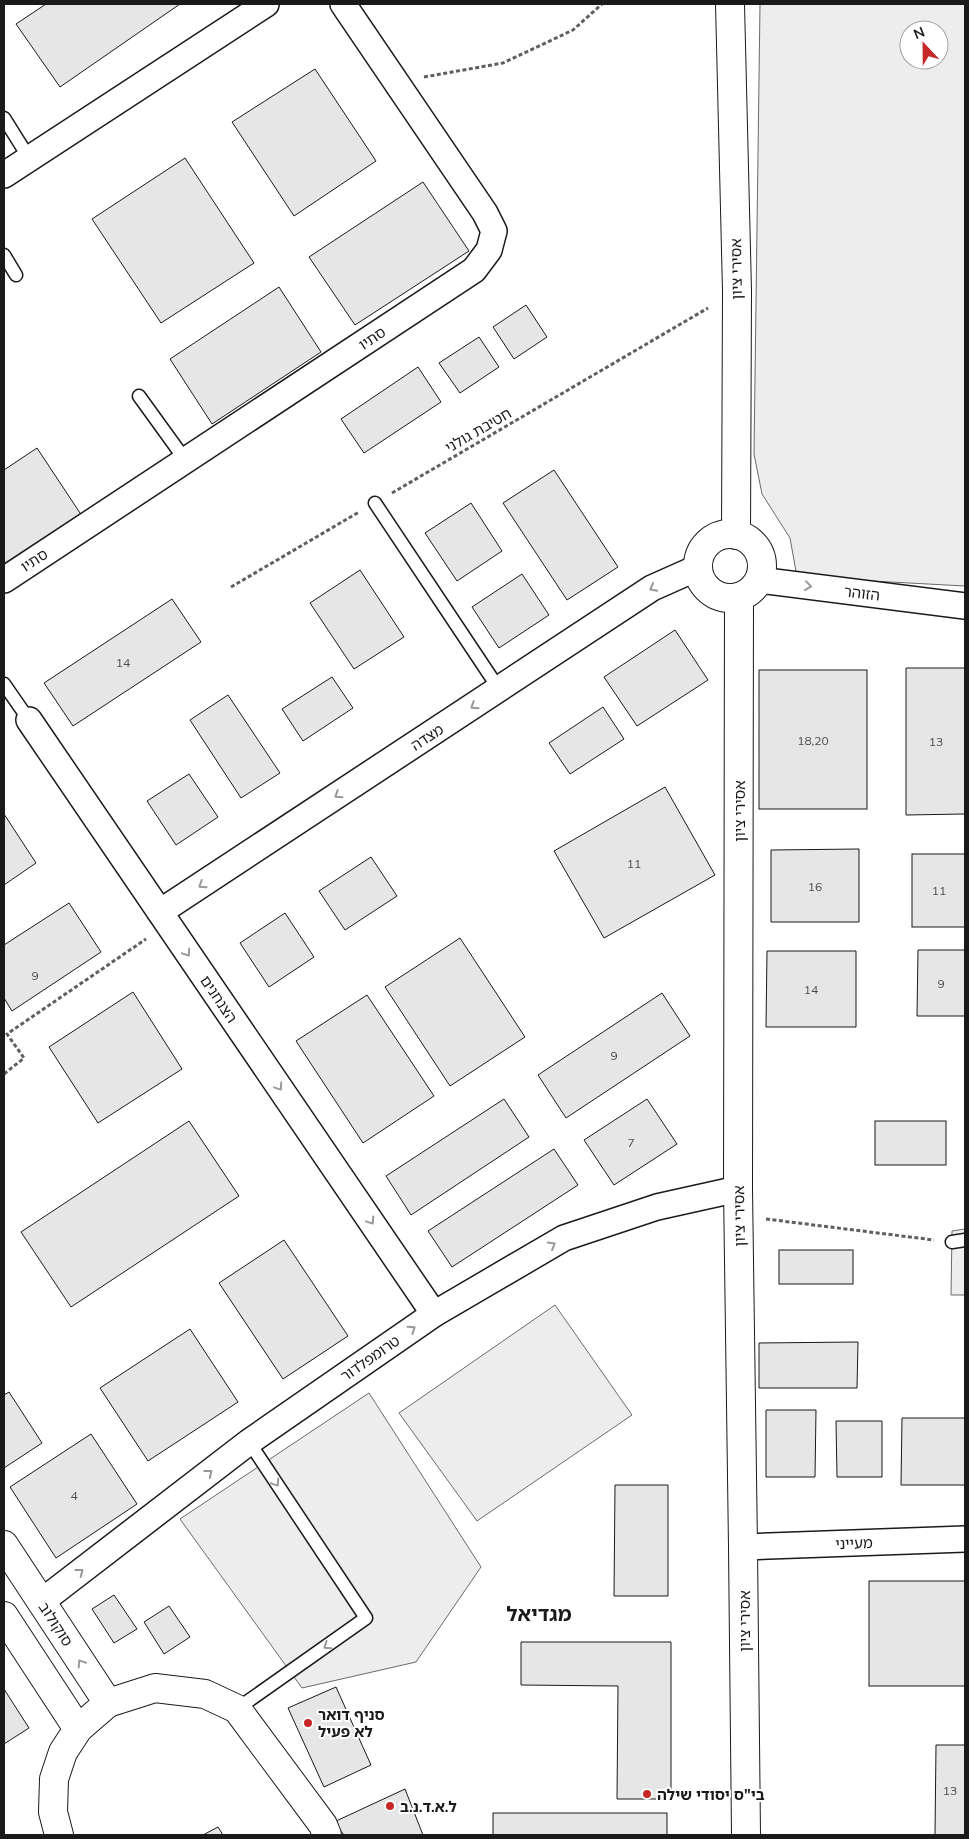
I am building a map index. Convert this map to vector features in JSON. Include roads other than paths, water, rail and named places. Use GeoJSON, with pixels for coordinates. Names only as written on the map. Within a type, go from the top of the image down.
{"type":"FeatureCollection","features":[{"type":"Feature","properties":{"kind":"street"},"geometry":{"type":"LineString","coordinates":[[4,175],[266,4]]}},
{"type":"Feature","properties":{"kind":"street","name":"סתיו"},"geometry":{"type":"LineString","coordinates":[[4,580],[474,270],[489,250],[494,231],[485,213],[343,4]]}},
{"type":"Feature","properties":{"kind":"street","name":"אסירי ציון"},"geometry":{"type":"LineString","coordinates":[[730,4],[737,291],[736,535]]}},
{"type":"Feature","properties":{"kind":"street"},"geometry":{"type":"LineString","coordinates":[[724,535],[736,535],[747,539],[756,546],[761,557],[762,569],[749,589],[727,599],[716,596],[707,589],[700,579],[698,568],[699,556],[705,546],[713,539],[724,535]]}},
{"type":"Feature","properties":{"kind":"street","name":"מצדה"},"geometry":{"type":"LineString","coordinates":[[164,918],[652,588],[698,568]]}},
{"type":"Feature","properties":{"kind":"street","name":"אסירי ציון"},"geometry":{"type":"LineString","coordinates":[[746,1835],[744,1547],[738,1202],[749,589]]}},
{"type":"Feature","properties":{"kind":"street","name":"הזוהר"},"geometry":{"type":"LineString","coordinates":[[749,589],[965,606]]}},
{"type":"Feature","properties":{"kind":"street","name":"הצנחנים"},"geometry":{"type":"LineString","coordinates":[[29,720],[434,1314]]}},
{"type":"Feature","properties":{"kind":"street","name":"טרומפלדור"},"geometry":{"type":"LineString","coordinates":[[41,1602],[249,1442],[434,1314],[564,1238],[657,1208],[738,1202]]}},
{"type":"Feature","properties":{"kind":"street","name":"מעייני"},"geometry":{"type":"LineString","coordinates":[[744,1547],[965,1539]]}},
{"type":"Feature","properties":{"kind":"street","name":"סוקולוב"},"geometry":{"type":"LineString","coordinates":[[4,1545],[108,1704]]}},
{"type":"Feature","properties":{"kind":"street"},"geometry":{"type":"LineString","coordinates":[[4,1618],[78,1729]]}},
{"type":"Feature","properties":{"kind":"street"},"geometry":{"type":"LineString","coordinates":[[59,1835],[53,1812],[54,1779],[64,1752],[78,1729],[108,1704],[155,1688],[205,1694],[237,1710],[323,1825],[327,1835]]}},
{"type":"Feature","properties":{"kind":"lane"},"geometry":{"type":"LineString","coordinates":[[4,118],[29,158]]}},
{"type":"Feature","properties":{"kind":"lane"},"geometry":{"type":"LineString","coordinates":[[4,256],[16,275]]}},
{"type":"Feature","properties":{"kind":"lane"},"geometry":{"type":"LineString","coordinates":[[139,396],[186,461]]}},
{"type":"Feature","properties":{"kind":"lane"},"geometry":{"type":"LineString","coordinates":[[375,503],[499,690]]}},
{"type":"Feature","properties":{"kind":"lane","name":"הצנחנים"},"geometry":{"type":"LineString","coordinates":[[4,684],[29,720]]}},
{"type":"Feature","properties":{"kind":"lane"},"geometry":{"type":"LineString","coordinates":[[952,1242],[965,1240]]}},
{"type":"Feature","properties":{"kind":"lane"},"geometry":{"type":"LineString","coordinates":[[237,1710],[366,1618],[249,1442]]}},
{"type":"Feature","properties":{"kind":"place","name":"סניף דואר לא פעיל"},"geometry":{"type":"Point","coordinates":[308,1723]}},
{"type":"Feature","properties":{"kind":"place","name":"בי\"ס יסודי שילה"},"geometry":{"type":"Point","coordinates":[647,1794]}},
{"type":"Feature","properties":{"kind":"place","name":"ל.א.ד.נ.ב"},"geometry":{"type":"Point","coordinates":[390,1806]}},
{"type":"Feature","properties":{"kind":"district","name":"מגדיאל"},"geometry":{"type":"Point","coordinates":[539,1613]}}]}
